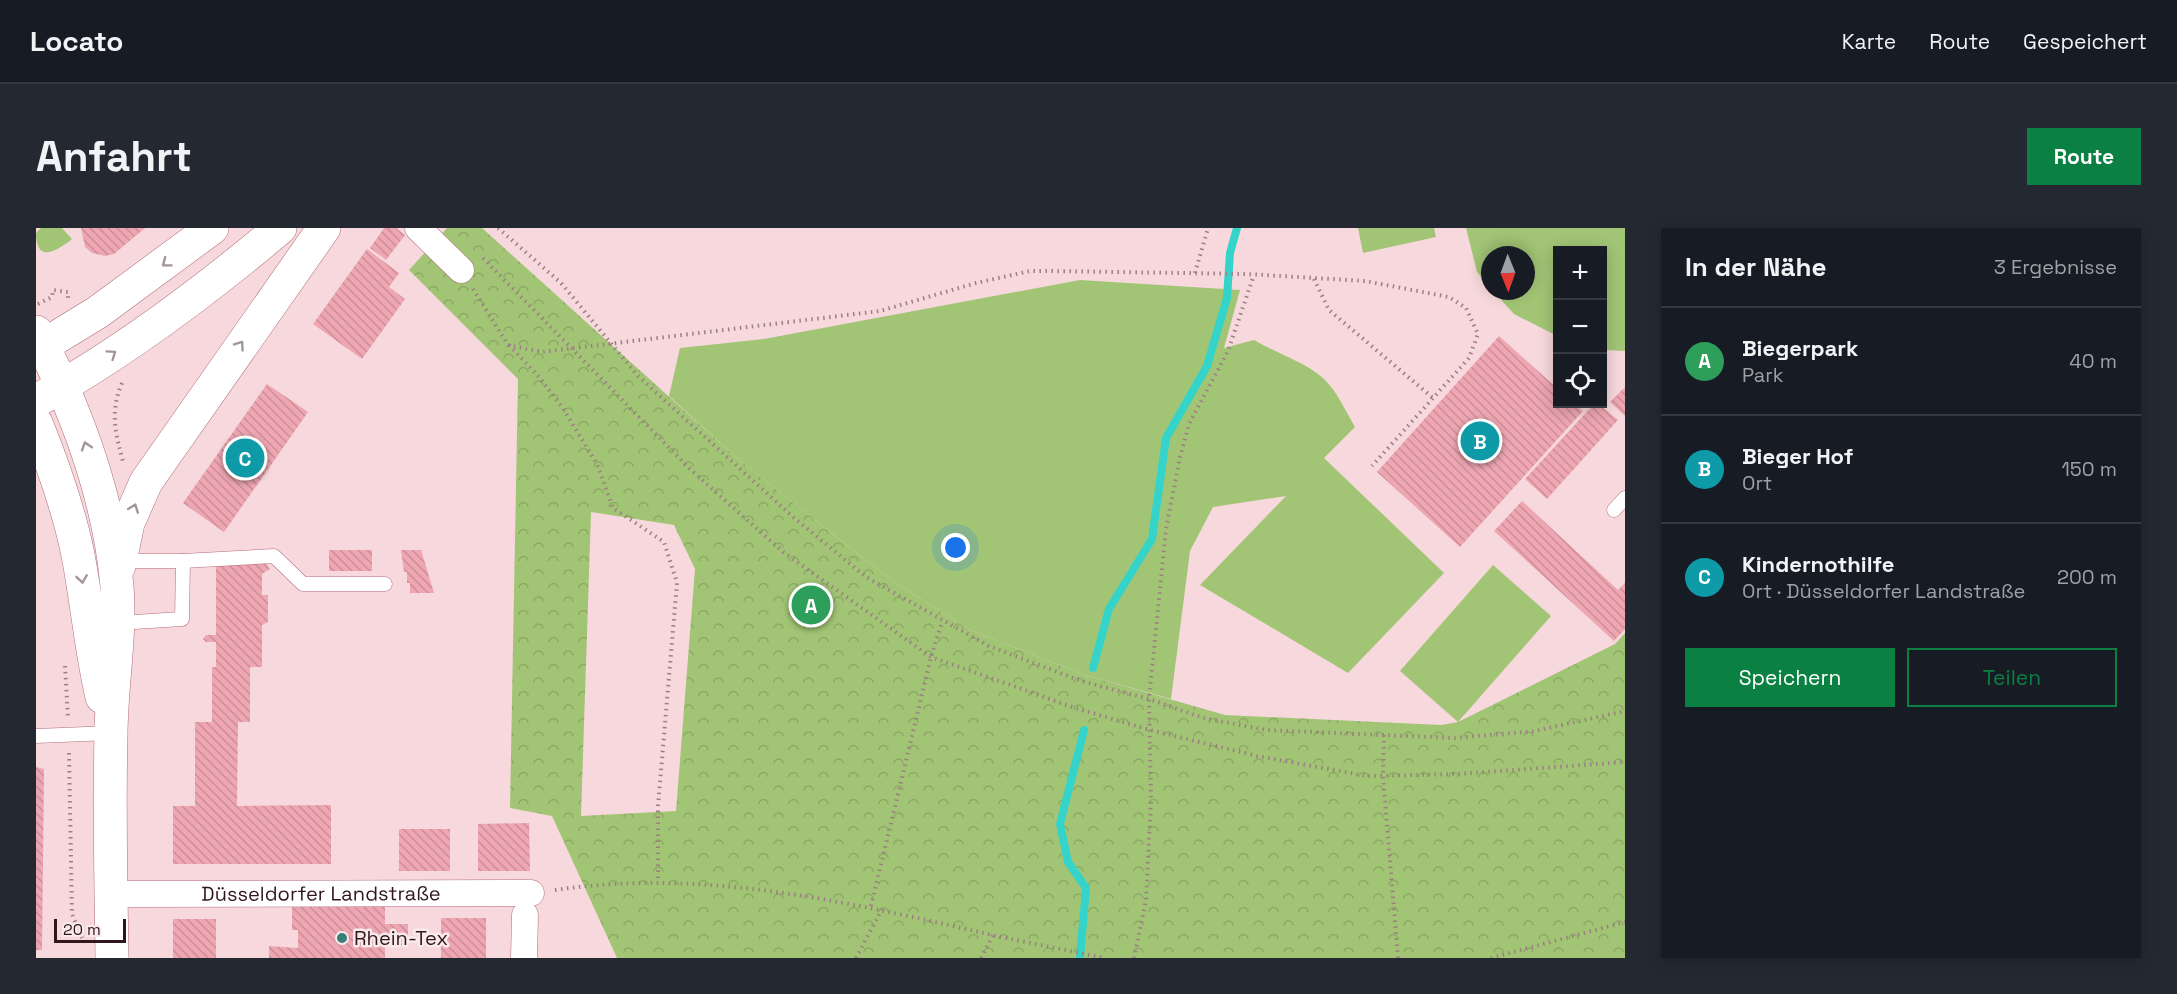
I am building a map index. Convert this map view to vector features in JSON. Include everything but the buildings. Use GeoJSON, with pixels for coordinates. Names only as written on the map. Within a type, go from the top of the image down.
{"type":"FeatureCollection","features":[{"type":"Feature","properties":{"kind":"main road"},"geometry":{"type":"LineString","coordinates":[[112,958],[111,734],[118,622],[118,573],[87,447],[49,394],[38,343],[98,312],[212,228]]}},
{"type":"Feature","properties":{"kind":"main road"},"geometry":{"type":"LineString","coordinates":[[49,394],[183,304],[280,228]]}},
{"type":"Feature","properties":{"kind":"main road"},"geometry":{"type":"LineString","coordinates":[[118,573],[135,504],[159,461],[324,228]]}},
{"type":"Feature","properties":{"kind":"main road"},"geometry":{"type":"LineString","coordinates":[[36,423],[71,528],[94,660],[111,734]]}},
{"type":"Feature","properties":{"kind":"main road"},"geometry":{"type":"LineString","coordinates":[[36,494],[71,528]]}},
{"type":"Feature","properties":{"kind":"street"},"geometry":{"type":"LineString","coordinates":[[418,228],[470,261]]}},
{"type":"Feature","properties":{"kind":"street","name":"Düsseldorfer Landstraße"},"geometry":{"type":"LineString","coordinates":[[111,894],[528,904]]}},
{"type":"Feature","properties":{"kind":"street"},"geometry":{"type":"LineString","coordinates":[[524,958],[528,904]]}},
{"type":"Feature","properties":{"kind":"lane"},"geometry":{"type":"LineString","coordinates":[[1614,510],[1625,498]]}},
{"type":"Feature","properties":{"kind":"lane"},"geometry":{"type":"LineString","coordinates":[[118,573],[183,561],[274,556],[303,584],[385,584]]}},
{"type":"Feature","properties":{"kind":"lane"},"geometry":{"type":"LineString","coordinates":[[118,622],[182,619],[183,561]]}},
{"type":"Feature","properties":{"kind":"lane"},"geometry":{"type":"LineString","coordinates":[[36,736],[111,734]]}},
{"type":"Feature","properties":{"kind":"path"},"geometry":{"type":"LineString","coordinates":[[498,228],[561,283],[638,376],[812,532],[866,577],[988,646],[1093,685],[1149,699],[1203,718],[1267,730],[1455,738],[1535,731],[1625,711]]}},
{"type":"Feature","properties":{"kind":"path"},"geometry":{"type":"LineString","coordinates":[[1196,273],[1208,228]]}},
{"type":"Feature","properties":{"kind":"path"},"geometry":{"type":"LineString","coordinates":[[470,261],[508,345],[539,376],[562,407],[597,464],[613,508],[664,542],[676,584],[658,806],[658,881]]}},
{"type":"Feature","properties":{"kind":"path"},"geometry":{"type":"LineString","coordinates":[[470,261],[573,348],[690,469],[783,552],[931,657],[1075,708],[1150,730],[1257,756],[1367,776],[1493,772],[1625,762]]}},
{"type":"Feature","properties":{"kind":"path"},"geometry":{"type":"LineString","coordinates":[[508,345],[542,352],[880,311],[976,283],[1030,272],[1247,274],[1365,281],[1429,291],[1449,297],[1466,308],[1478,334],[1469,358],[1372,466]]}},
{"type":"Feature","properties":{"kind":"path"},"geometry":{"type":"LineString","coordinates":[[1134,958],[1146,900],[1151,801],[1149,699],[1166,529],[1189,424],[1228,351],[1254,275]]}},
{"type":"Feature","properties":{"kind":"path"},"geometry":{"type":"LineString","coordinates":[[1314,278],[1329,310],[1433,398]]}},
{"type":"Feature","properties":{"kind":"path"},"geometry":{"type":"LineString","coordinates":[[125,375],[114,399],[113,424],[135,504]]}},
{"type":"Feature","properties":{"kind":"path"},"geometry":{"type":"LineString","coordinates":[[871,906],[931,657],[942,622]]}},
{"type":"Feature","properties":{"kind":"path"},"geometry":{"type":"LineString","coordinates":[[1384,735],[1383,776],[1398,958]]}},
{"type":"Feature","properties":{"kind":"path"},"geometry":{"type":"LineString","coordinates":[[528,904],[592,884],[658,881],[766,888],[871,906],[1060,950],[1102,957]]}},
{"type":"Feature","properties":{"kind":"path"},"geometry":{"type":"LineString","coordinates":[[856,958],[882,909]]}},
{"type":"Feature","properties":{"kind":"path"},"geometry":{"type":"LineString","coordinates":[[1491,958],[1625,922]]}},
{"type":"Feature","properties":{"kind":"path"},"geometry":{"type":"LineString","coordinates":[[981,958],[993,935]]}},
{"type":"Feature","properties":{"kind":"green space"},"geometry":{"type":"Polygon","coordinates":[[[41,228],[62,228],[72,239],[54,251],[43,252],[37,243],[36,233],[41,228]]]}},
{"type":"Feature","properties":{"kind":"green space"},"geometry":{"type":"Polygon","coordinates":[[[447,228],[482,228],[737,458],[891,580],[970,630],[1082,674],[1225,715],[1441,725],[1458,722],[1615,644],[1625,633],[1625,958],[617,958],[552,816],[510,808],[518,379],[409,270],[447,228]],[[591,512],[581,816],[676,811],[695,569],[674,525],[591,512]]]}},
{"type":"Feature","properties":{"kind":"green space"},"geometry":{"type":"Polygon","coordinates":[[[1358,228],[1434,228],[1436,237],[1363,253],[1358,228]]]}},
{"type":"Feature","properties":{"kind":"green space"},"geometry":{"type":"Polygon","coordinates":[[[1466,228],[1625,228],[1625,351],[1607,350],[1607,246],[1553,246],[1553,334],[1514,314],[1501,300],[1535,300],[1535,246],[1481,246],[1481,277],[1477,272],[1466,228]]]}},
{"type":"Feature","properties":{"kind":"green space"},"geometry":{"type":"Polygon","coordinates":[[[1080,280],[1240,290],[1224,348],[1254,340],[1308,367],[1333,389],[1355,427],[1324,458],[1444,573],[1348,673],[1200,585],[1286,496],[1213,507],[1190,551],[1171,699],[1082,674],[970,630],[891,580],[737,458],[669,396],[680,348],[764,339],[1080,280]]]}},
{"type":"Feature","properties":{"kind":"green space"},"geometry":{"type":"Polygon","coordinates":[[[1493,565],[1551,616],[1458,722],[1400,671],[1493,565]]]}},
{"type":"Feature","properties":{"kind":"waterway"},"geometry":{"type":"LineString","coordinates":[[1093,668],[1109,609],[1152,539],[1166,438],[1207,366],[1227,298],[1230,253],[1237,228]]}},
{"type":"Feature","properties":{"kind":"waterway"},"geometry":{"type":"LineString","coordinates":[[1080,958],[1086,888],[1068,862],[1060,824],[1084,730]]}},
{"type":"Feature","properties":{"kind":"place","name":"Bieger Hof"},"geometry":{"type":"Point","coordinates":[1480,441]}},
{"type":"Feature","properties":{"kind":"place","name":"Kindernothilfe"},"geometry":{"type":"Point","coordinates":[245,458]}},
{"type":"Feature","properties":{"kind":"place","name":"Biegerpark"},"geometry":{"type":"Point","coordinates":[811,605]}},
{"type":"Feature","properties":{"kind":"place","name":"Rhein-Tex"},"geometry":{"type":"Point","coordinates":[342,938]}}]}
